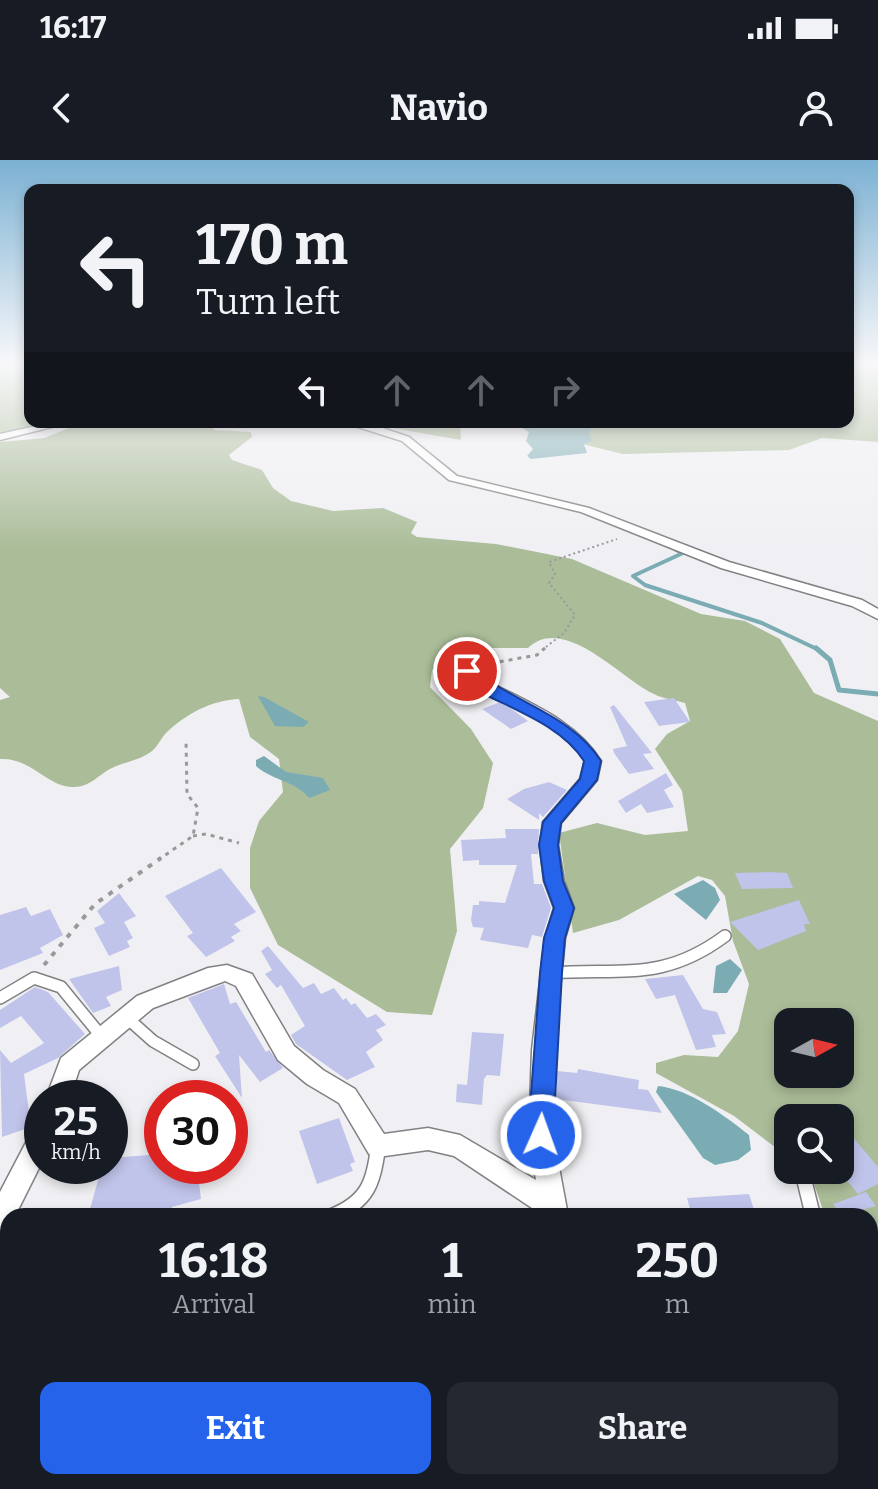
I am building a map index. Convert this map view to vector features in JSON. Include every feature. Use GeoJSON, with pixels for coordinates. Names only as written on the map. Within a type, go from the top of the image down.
{"type":"FeatureCollection","features":[{"type":"Feature","properties":{"kind":"street"},"geometry":{"type":"LineString","coordinates":[[0,437],[40,428]]}},
{"type":"Feature","properties":{"kind":"street"},"geometry":{"type":"LineString","coordinates":[[380,428],[420,447],[435,468],[453,478],[585,510],[636,533],[650,534],[725,565],[857,603],[878,615]]}},
{"type":"Feature","properties":{"kind":"street"},"geometry":{"type":"LineString","coordinates":[[467,671],[490,691],[508,696],[580,741],[593,761],[588,780],[552,822],[549,845],[552,869],[564,908],[555,938],[551,973],[541,1135],[554,1208]]}},
{"type":"Feature","properties":{"kind":"street"},"geometry":{"type":"LineString","coordinates":[[64,1080],[69,1065],[145,1002],[215,974],[227,973],[244,980],[286,1053],[315,1077],[347,1096],[378,1146],[428,1139],[460,1146],[551,1208]]}},
{"type":"Feature","properties":{"kind":"street"},"geometry":{"type":"LineString","coordinates":[[5,1208],[24,1172]]}},
{"type":"Feature","properties":{"kind":"lane"},"geometry":{"type":"LineString","coordinates":[[551,973],[595,969],[644,973],[677,968],[702,956],[725,936]]}},
{"type":"Feature","properties":{"kind":"lane"},"geometry":{"type":"LineString","coordinates":[[0,998],[34,978],[61,987],[102,1037]]}},
{"type":"Feature","properties":{"kind":"lane"},"geometry":{"type":"LineString","coordinates":[[126,1017],[153,1041],[193,1064]]}},
{"type":"Feature","properties":{"kind":"lane"},"geometry":{"type":"LineString","coordinates":[[353,1208],[368,1196],[374,1180],[378,1146]]}},
{"type":"Feature","properties":{"kind":"lane"},"geometry":{"type":"LineString","coordinates":[[805,1184],[811,1208]]}},
{"type":"Feature","properties":{"kind":"path"},"geometry":{"type":"LineString","coordinates":[[467,671],[488,662],[537,655],[545,645],[565,634],[575,615],[552,591],[549,583],[555,574],[549,562],[636,533]]}},
{"type":"Feature","properties":{"kind":"path"},"geometry":{"type":"LineString","coordinates":[[186,739],[187,794],[198,808],[193,836]]}},
{"type":"Feature","properties":{"kind":"path"},"geometry":{"type":"LineString","coordinates":[[34,978],[95,904],[193,836],[206,834],[239,843]]}},
{"type":"Feature","properties":{"kind":"green space"},"geometry":{"type":"Polygon","coordinates":[[[0,427],[39,428],[0,437],[0,427]]]}},
{"type":"Feature","properties":{"kind":"green space"},"geometry":{"type":"Polygon","coordinates":[[[878,427],[878,442],[822,438],[789,450],[623,454],[578,443],[559,428],[878,427]]]}},
{"type":"Feature","properties":{"kind":"green space"},"geometry":{"type":"Polygon","coordinates":[[[69,428],[214,428],[251,432],[252,437],[229,455],[232,460],[262,470],[273,488],[291,501],[333,511],[383,508],[417,522],[411,533],[417,537],[496,544],[572,559],[701,614],[745,621],[780,639],[814,693],[878,721],[878,1208],[822,1208],[814,1184],[854,1184],[854,1104],[774,1104],[774,1146],[734,1116],[656,1073],[656,1063],[684,1055],[718,1057],[738,1031],[749,984],[733,941],[725,896],[712,880],[698,876],[619,920],[573,933],[559,833],[597,823],[645,835],[688,831],[682,791],[655,749],[667,734],[690,721],[685,703],[654,694],[592,652],[558,638],[542,639],[528,648],[462,648],[432,670],[430,687],[471,729],[493,763],[483,808],[450,849],[457,931],[432,1015],[387,1012],[278,945],[250,888],[250,848],[259,821],[283,792],[279,759],[250,737],[239,699],[220,702],[192,713],[167,732],[148,754],[112,768],[89,783],[74,787],[56,783],[21,763],[0,759],[0,700],[10,697],[0,688],[0,442],[44,438],[69,428]]]}},
{"type":"Feature","properties":{"kind":"green space"},"geometry":{"type":"Polygon","coordinates":[[[392,428],[460,428],[461,440],[392,428]]]}},
{"type":"Feature","properties":{"kind":"water"},"geometry":{"type":"Polygon","coordinates":[[[522,428],[592,428],[589,434],[592,441],[584,444],[587,453],[531,459],[527,456],[533,449],[526,441],[529,432],[522,428]]]}},
{"type":"Feature","properties":{"kind":"water"},"geometry":{"type":"Polygon","coordinates":[[[258,696],[309,722],[303,727],[275,726],[258,696]]]}},
{"type":"Feature","properties":{"kind":"water"},"geometry":{"type":"Polygon","coordinates":[[[264,756],[286,772],[323,778],[330,790],[309,798],[256,766],[256,760],[264,756]]]}},
{"type":"Feature","properties":{"kind":"water"},"geometry":{"type":"Polygon","coordinates":[[[703,880],[715,888],[720,900],[706,920],[674,894],[703,880]]]}},
{"type":"Feature","properties":{"kind":"water"},"geometry":{"type":"Polygon","coordinates":[[[730,959],[742,970],[727,993],[713,993],[716,966],[730,959]]]}},
{"type":"Feature","properties":{"kind":"water"},"geometry":{"type":"Polygon","coordinates":[[[658,1086],[682,1092],[717,1111],[749,1135],[751,1150],[738,1160],[715,1165],[703,1158],[656,1092],[658,1086]]]}},
{"type":"Feature","properties":{"kind":"building"},"geometry":{"type":"Polygon","coordinates":[[[674,698],[690,722],[659,726],[644,702],[674,698]]]}},
{"type":"Feature","properties":{"kind":"building"},"geometry":{"type":"Polygon","coordinates":[[[500,702],[528,721],[511,729],[482,709],[500,702]]]}},
{"type":"Feature","properties":{"kind":"building"},"geometry":{"type":"Polygon","coordinates":[[[614,705],[652,753],[643,754],[654,769],[629,774],[614,753],[613,749],[627,746],[610,707],[614,705]]]}},
{"type":"Feature","properties":{"kind":"building"},"geometry":{"type":"Polygon","coordinates":[[[666,773],[673,785],[664,790],[674,807],[647,813],[641,804],[626,813],[618,801],[666,773]]]}},
{"type":"Feature","properties":{"kind":"building"},"geometry":{"type":"Polygon","coordinates":[[[549,782],[567,790],[543,817],[539,813],[539,820],[507,799],[524,789],[549,782]]]}},
{"type":"Feature","properties":{"kind":"building"},"geometry":{"type":"Polygon","coordinates":[[[505,829],[539,829],[538,854],[531,854],[534,884],[542,884],[551,908],[542,937],[532,935],[528,948],[480,940],[484,928],[473,927],[471,920],[473,905],[479,905],[479,901],[505,903],[517,865],[479,865],[479,860],[463,861],[461,840],[506,838],[505,829]]]}},
{"type":"Feature","properties":{"kind":"building"},"geometry":{"type":"Polygon","coordinates":[[[221,868],[256,912],[234,924],[241,931],[231,937],[235,941],[206,957],[187,936],[193,933],[165,896],[221,868]]]}},
{"type":"Feature","properties":{"kind":"building"},"geometry":{"type":"Polygon","coordinates":[[[735,873],[787,873],[793,888],[742,889],[735,873]]]}},
{"type":"Feature","properties":{"kind":"building"},"geometry":{"type":"Polygon","coordinates":[[[119,893],[136,916],[124,922],[133,938],[127,941],[130,947],[109,956],[94,928],[105,923],[97,911],[119,893]]]}},
{"type":"Feature","properties":{"kind":"building"},"geometry":{"type":"Polygon","coordinates":[[[799,900],[810,924],[804,924],[806,931],[758,950],[730,922],[799,900]]]}},
{"type":"Feature","properties":{"kind":"building"},"geometry":{"type":"Polygon","coordinates":[[[26,907],[31,916],[50,909],[63,935],[40,948],[43,953],[0,970],[0,915],[26,907]]]}},
{"type":"Feature","properties":{"kind":"building"},"geometry":{"type":"Polygon","coordinates":[[[268,946],[303,988],[314,983],[321,994],[334,988],[343,1000],[346,998],[351,1005],[355,1003],[367,1018],[376,1014],[386,1025],[376,1030],[383,1040],[366,1052],[375,1067],[347,1080],[296,1044],[291,1035],[305,1026],[281,985],[277,988],[265,974],[272,970],[261,951],[268,946]]]}},
{"type":"Feature","properties":{"kind":"building"},"geometry":{"type":"Polygon","coordinates":[[[119,966],[122,990],[106,997],[111,1006],[93,1013],[69,979],[119,966]]]}},
{"type":"Feature","properties":{"kind":"building"},"geometry":{"type":"Polygon","coordinates":[[[683,975],[703,1009],[717,1012],[726,1034],[712,1035],[716,1047],[696,1050],[675,995],[656,999],[645,979],[683,975]]]}},
{"type":"Feature","properties":{"kind":"building"},"geometry":{"type":"Polygon","coordinates":[[[224,984],[230,1004],[236,1002],[266,1052],[269,1050],[283,1068],[260,1082],[239,1055],[241,1080],[230,1080],[215,1056],[220,1053],[188,998],[224,984]]]}},
{"type":"Feature","properties":{"kind":"building"},"geometry":{"type":"Polygon","coordinates":[[[35,987],[48,992],[85,1034],[58,1058],[24,1074],[24,1129],[2,1137],[0,1050],[11,1063],[44,1043],[21,1016],[0,1028],[0,1010],[35,987]]]}},
{"type":"Feature","properties":{"kind":"building"},"geometry":{"type":"Polygon","coordinates":[[[472,1032],[504,1034],[500,1076],[487,1075],[484,1079],[482,1105],[456,1102],[457,1084],[467,1085],[472,1032]]]}},
{"type":"Feature","properties":{"kind":"building"},"geometry":{"type":"Polygon","coordinates":[[[578,1069],[639,1080],[638,1089],[648,1090],[662,1113],[556,1099],[557,1071],[577,1073],[578,1069]]]}},
{"type":"Feature","properties":{"kind":"building"},"geometry":{"type":"Polygon","coordinates":[[[339,1118],[355,1162],[350,1164],[353,1171],[317,1184],[299,1131],[339,1118]]]}},
{"type":"Feature","properties":{"kind":"building"},"geometry":{"type":"Polygon","coordinates":[[[854,1139],[878,1167],[878,1184],[858,1194],[850,1184],[854,1184],[854,1139]]]}},
{"type":"Feature","properties":{"kind":"building"},"geometry":{"type":"Polygon","coordinates":[[[144,1155],[144,1184],[199,1184],[201,1199],[172,1208],[90,1208],[97,1184],[128,1184],[128,1157],[144,1155]]]}},
{"type":"Feature","properties":{"kind":"building"},"geometry":{"type":"Polygon","coordinates":[[[866,1192],[876,1206],[836,1208],[833,1204],[866,1192]]]}},
{"type":"Feature","properties":{"kind":"building"},"geometry":{"type":"Polygon","coordinates":[[[749,1194],[753,1208],[690,1208],[687,1198],[749,1194]]]}},
{"type":"Feature","properties":{"kind":"waterway"},"geometry":{"type":"LineString","coordinates":[[676,550],[683,553],[633,576],[645,585],[762,623],[818,649]]}},
{"type":"Feature","properties":{"kind":"waterway"},"geometry":{"type":"LineString","coordinates":[[818,649],[830,660],[839,690],[878,694]]}},
{"type":"Feature","properties":{"kind":"route"},"geometry":{"type":"LineString","coordinates":[[467,671],[490,691],[508,696],[580,741],[593,761],[588,780],[552,822],[549,845],[554,881],[564,908],[555,938],[543,1050],[541,1135]]}}]}
